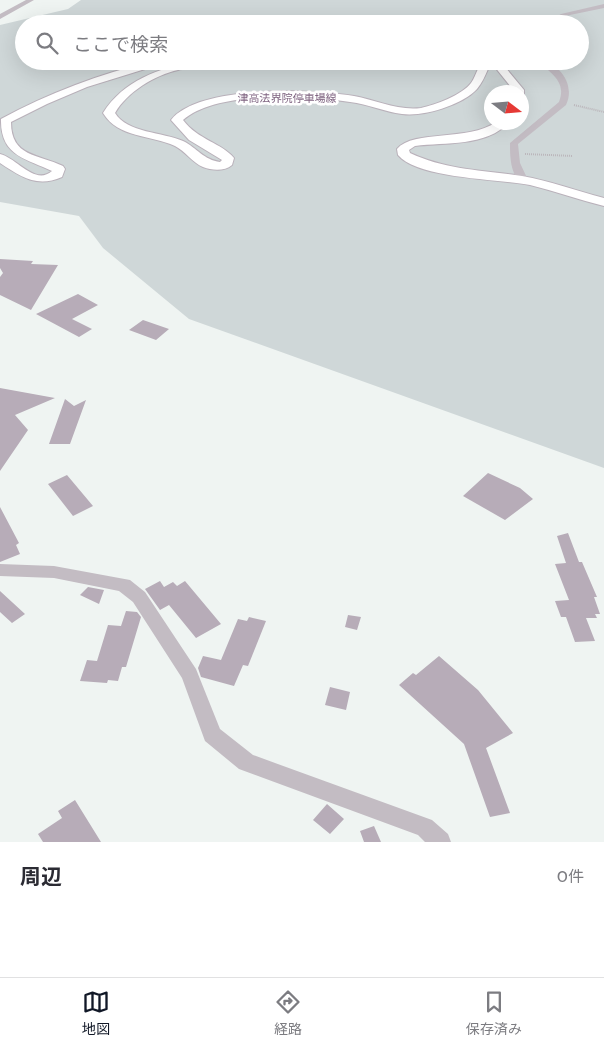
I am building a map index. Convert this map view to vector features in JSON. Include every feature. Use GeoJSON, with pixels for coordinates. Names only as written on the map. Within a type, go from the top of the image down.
{"type":"FeatureCollection","features":[{"type":"Feature","properties":{"kind":"main road"},"geometry":{"type":"LineString","coordinates":[[0,158],[29,178],[49,179],[58,174],[59,169],[53,165],[17,154],[9,143],[4,131],[5,121],[61,92],[130,70]]}},
{"type":"Feature","properties":{"kind":"main road","name":"津高法界院停車場線"},"geometry":{"type":"LineString","coordinates":[[170,70],[144,81],[113,105],[109,113],[114,121],[128,128],[180,144],[206,164],[222,166],[228,162],[228,158],[200,144],[184,130],[177,120],[181,113],[198,105],[221,99],[262,96],[351,99],[408,112],[429,110],[474,86],[481,70]]}},
{"type":"Feature","properties":{"kind":"main road"},"geometry":{"type":"LineString","coordinates":[[502,70],[513,85]]}},
{"type":"Feature","properties":{"kind":"main road"},"geometry":{"type":"LineString","coordinates":[[494,130],[479,135],[412,143],[403,149],[404,155],[422,165],[448,173],[523,180],[604,202]]}},
{"type":"Feature","properties":{"kind":"street"},"geometry":{"type":"LineString","coordinates":[[0,16],[31,0]]}},
{"type":"Feature","properties":{"kind":"street"},"geometry":{"type":"LineString","coordinates":[[562,15],[604,6]]}},
{"type":"Feature","properties":{"kind":"street"},"geometry":{"type":"LineString","coordinates":[[523,180],[515,163],[514,142],[563,103],[567,88],[562,76],[554,70]]}},
{"type":"Feature","properties":{"kind":"street"},"geometry":{"type":"LineString","coordinates":[[0,570],[54,572],[124,585],[139,597],[190,674],[212,735],[246,762],[425,827],[440,842]]}},
{"type":"Feature","properties":{"kind":"path"},"geometry":{"type":"LineString","coordinates":[[563,103],[604,112]]}},
{"type":"Feature","properties":{"kind":"path"},"geometry":{"type":"LineString","coordinates":[[514,154],[573,156]]}},
{"type":"Feature","properties":{"kind":"shaded area"},"geometry":{"type":"Polygon","coordinates":[[[81,0],[604,0],[604,468],[189,319],[103,248],[79,216],[0,202],[0,25],[15,21],[15,70],[589,70],[589,15],[42,15],[68,9],[81,0]]]}},
{"type":"Feature","properties":{"kind":"building"},"geometry":{"type":"Polygon","coordinates":[[[0,259],[33,261],[31,264],[58,265],[31,310],[0,295],[0,277],[3,273],[0,268],[0,259]]]}},
{"type":"Feature","properties":{"kind":"building"},"geometry":{"type":"Polygon","coordinates":[[[78,294],[98,305],[72,319],[92,329],[79,337],[36,314],[78,294]]]}},
{"type":"Feature","properties":{"kind":"building"},"geometry":{"type":"Polygon","coordinates":[[[143,320],[169,329],[156,340],[129,330],[143,320]]]}},
{"type":"Feature","properties":{"kind":"building"},"geometry":{"type":"Polygon","coordinates":[[[0,388],[55,398],[15,415],[28,430],[0,471],[0,388]]]}},
{"type":"Feature","properties":{"kind":"building"},"geometry":{"type":"Polygon","coordinates":[[[65,399],[74,406],[86,400],[70,444],[49,444],[65,399]]]}},
{"type":"Feature","properties":{"kind":"building"},"geometry":{"type":"Polygon","coordinates":[[[488,473],[520,488],[533,499],[505,520],[463,496],[488,473]]]}},
{"type":"Feature","properties":{"kind":"building"},"geometry":{"type":"Polygon","coordinates":[[[67,475],[93,506],[73,516],[48,484],[67,475]]]}},
{"type":"Feature","properties":{"kind":"building"},"geometry":{"type":"Polygon","coordinates":[[[0,507],[19,543],[16,545],[20,554],[0,562],[0,507]]]}},
{"type":"Feature","properties":{"kind":"building"},"geometry":{"type":"Polygon","coordinates":[[[568,533],[579,562],[582,562],[597,597],[594,597],[600,614],[595,614],[597,618],[586,618],[595,641],[575,642],[566,617],[561,617],[555,601],[569,600],[555,564],[566,563],[557,536],[568,533]]]}},
{"type":"Feature","properties":{"kind":"building"},"geometry":{"type":"Polygon","coordinates":[[[160,581],[164,587],[173,582],[177,586],[185,581],[221,624],[196,638],[169,605],[160,610],[145,589],[160,581]]]}},
{"type":"Feature","properties":{"kind":"building"},"geometry":{"type":"Polygon","coordinates":[[[88,587],[104,590],[99,604],[80,595],[88,587]]]}},
{"type":"Feature","properties":{"kind":"building"},"geometry":{"type":"Polygon","coordinates":[[[0,591],[25,614],[12,623],[0,612],[0,591]]]}},
{"type":"Feature","properties":{"kind":"building"},"geometry":{"type":"Polygon","coordinates":[[[126,611],[137,612],[141,617],[126,667],[122,667],[118,681],[108,680],[107,683],[80,681],[87,660],[97,661],[108,625],[121,626],[126,611]]]}},
{"type":"Feature","properties":{"kind":"building"},"geometry":{"type":"Polygon","coordinates":[[[348,615],[361,617],[357,630],[345,627],[348,615]]]}},
{"type":"Feature","properties":{"kind":"building"},"geometry":{"type":"Polygon","coordinates":[[[249,617],[266,621],[248,666],[243,665],[234,686],[201,677],[198,668],[203,656],[221,660],[238,619],[247,621],[249,617]]]}},
{"type":"Feature","properties":{"kind":"building"},"geometry":{"type":"Polygon","coordinates":[[[439,656],[478,690],[513,733],[486,748],[510,813],[490,817],[464,744],[399,685],[413,673],[416,675],[439,656]]]}},
{"type":"Feature","properties":{"kind":"building"},"geometry":{"type":"Polygon","coordinates":[[[330,687],[350,692],[346,710],[325,705],[330,687]]]}},
{"type":"Feature","properties":{"kind":"building"},"geometry":{"type":"Polygon","coordinates":[[[75,800],[101,842],[43,842],[38,834],[62,818],[58,811],[75,800]]]}},
{"type":"Feature","properties":{"kind":"building"},"geometry":{"type":"Polygon","coordinates":[[[327,804],[344,819],[330,834],[313,820],[327,804]]]}},
{"type":"Feature","properties":{"kind":"building"},"geometry":{"type":"Polygon","coordinates":[[[374,826],[381,842],[364,842],[360,831],[374,826]]]}}]}
